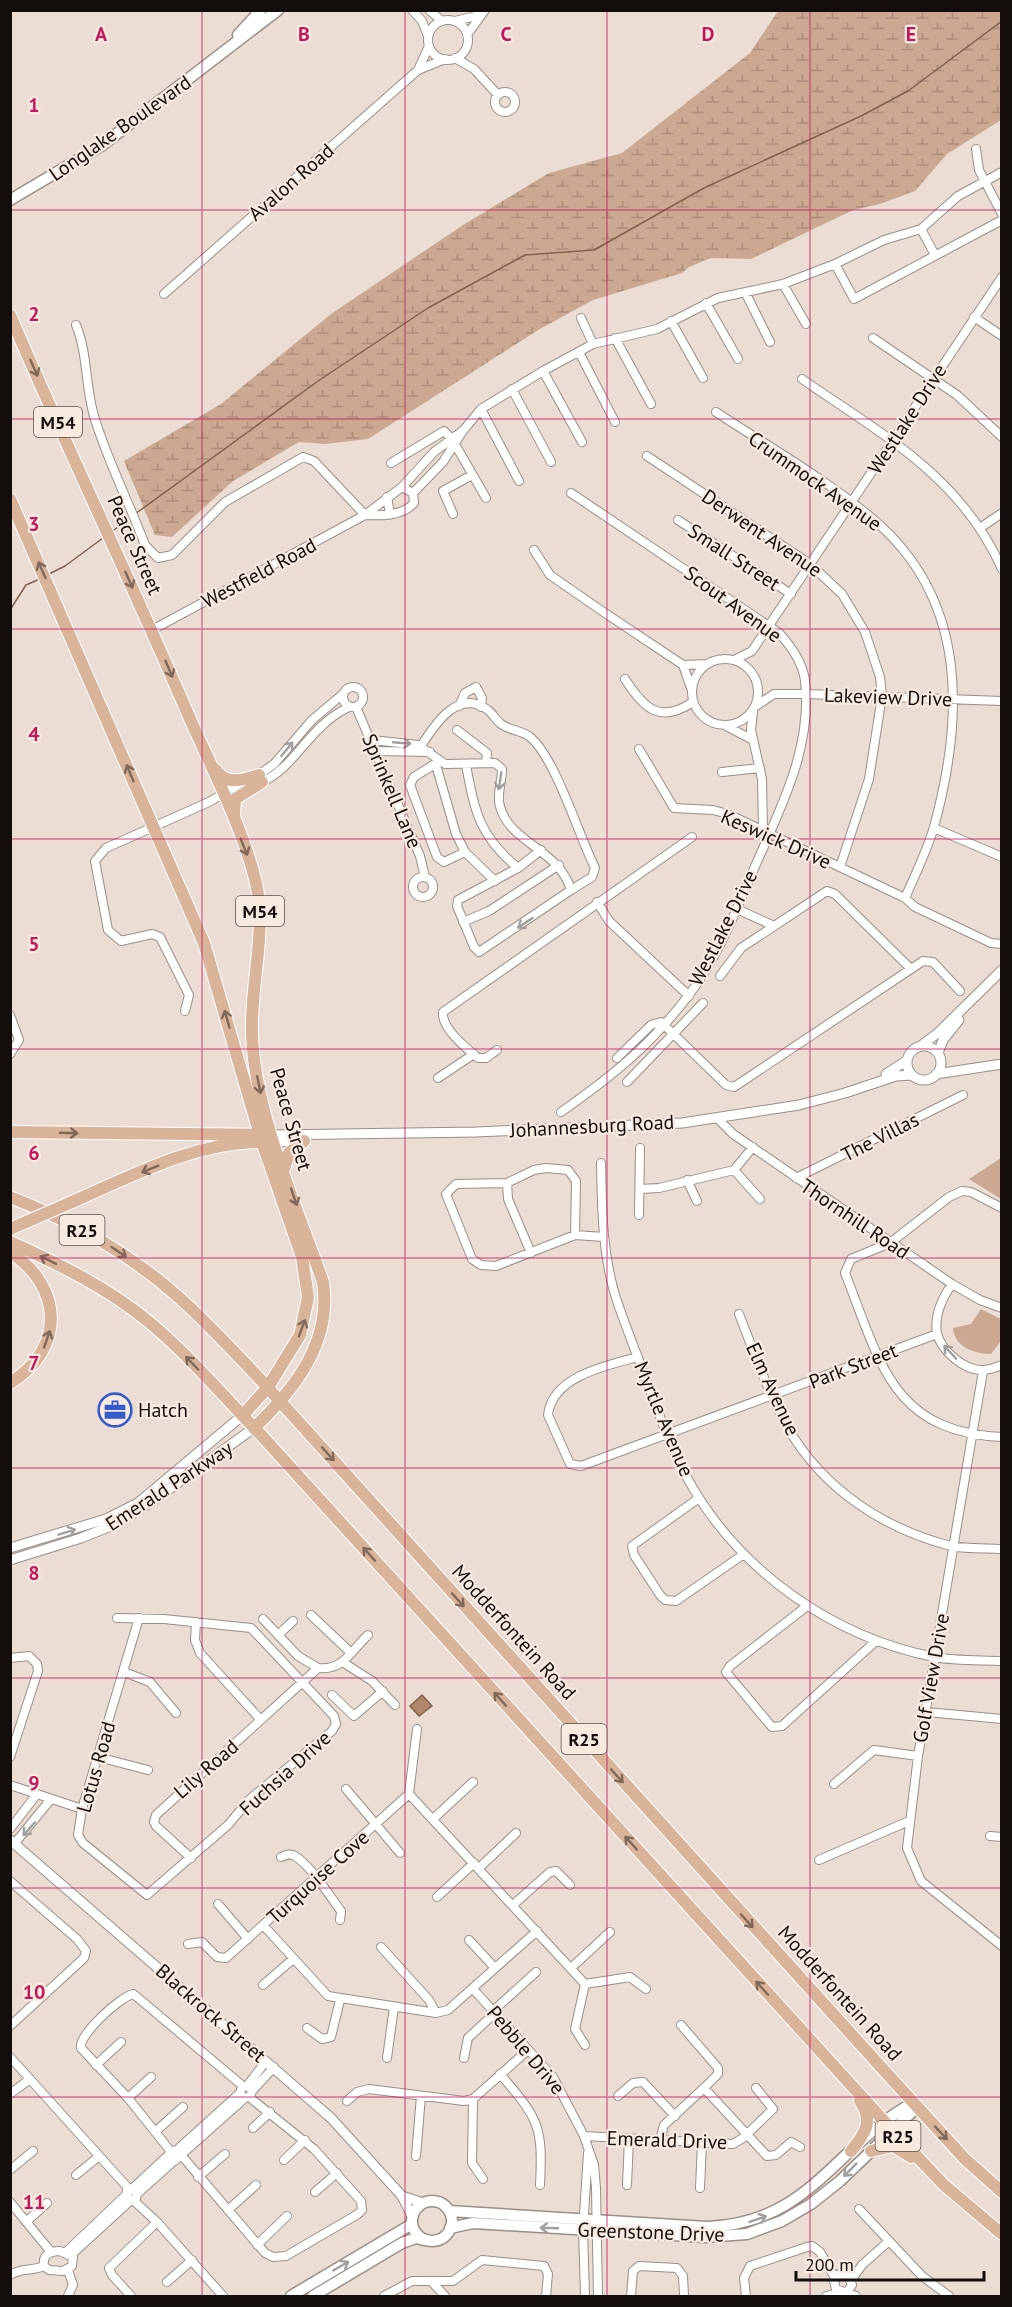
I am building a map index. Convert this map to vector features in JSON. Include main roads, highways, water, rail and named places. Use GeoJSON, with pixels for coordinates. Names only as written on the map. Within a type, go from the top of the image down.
{"type":"FeatureCollection","features":[{"type":"Feature","properties":{"kind":"main road","name":"Longlake Boulevard"},"geometry":{"type":"LineString","coordinates":[[226,49],[261,10]]}},
{"type":"Feature","properties":{"kind":"main road","name":"Longlake Boulevard"},"geometry":{"type":"LineString","coordinates":[[10,200],[101,146],[170,96],[226,49],[278,10]]}},
{"type":"Feature","properties":{"kind":"main road","name":"Peace Street"},"geometry":{"type":"LineString","coordinates":[[10,315],[205,753],[237,828],[259,895],[260,929],[252,1035],[267,1138],[281,1198],[306,1276],[308,1297],[303,1325],[289,1355],[268,1388]]}},
{"type":"Feature","properties":{"kind":"main road","name":"Peace Street"},"geometry":{"type":"LineString","coordinates":[[10,499],[204,943],[253,1110],[284,1169],[323,1282],[326,1301],[320,1336],[308,1362],[282,1402],[254,1428]]}},
{"type":"Feature","properties":{"kind":"main road"},"geometry":{"type":"LineString","coordinates":[[205,753],[219,774],[225,778],[237,781],[260,779],[235,799],[233,810],[237,828]]}},
{"type":"Feature","properties":{"kind":"main road"},"geometry":{"type":"LineString","coordinates":[[232,1134],[249,1121],[253,1110]]}},
{"type":"Feature","properties":{"kind":"main road"},"geometry":{"type":"LineString","coordinates":[[10,1132],[232,1134],[267,1138]]}},
{"type":"Feature","properties":{"kind":"main road"},"geometry":{"type":"LineString","coordinates":[[10,1229],[186,1155],[267,1138]]}},
{"type":"Feature","properties":{"kind":"main road"},"geometry":{"type":"LineString","coordinates":[[284,1169],[289,1153],[304,1141]]}},
{"type":"Feature","properties":{"kind":"main road","name":"Modderfontein Road"},"geometry":{"type":"LineString","coordinates":[[10,1197],[76,1227],[148,1273],[175,1294],[282,1402],[915,2105],[965,2159],[1002,2192]]}},
{"type":"Feature","properties":{"kind":"main road","name":"R25"},"geometry":{"type":"LineString","coordinates":[[10,1242],[86,1280],[147,1321],[173,1343],[243,1415],[801,2031],[944,2185],[1002,2234]]}},
{"type":"Feature","properties":{"kind":"main road"},"geometry":{"type":"LineString","coordinates":[[10,1252],[26,1264],[43,1284],[52,1311],[50,1332],[41,1354],[10,1383]]}},
{"type":"Feature","properties":{"kind":"main road","name":"M54"},"geometry":{"type":"LineString","coordinates":[[243,1415],[268,1388]]}},
{"type":"Feature","properties":{"kind":"main road"},"geometry":{"type":"LineString","coordinates":[[801,2031],[856,2096],[867,2114],[866,2131],[851,2151]]}},
{"type":"Feature","properties":{"kind":"main road","name":"Greenstone Drive"},"geometry":{"type":"LineString","coordinates":[[596,2225],[707,2226],[746,2222],[780,2210],[799,2198],[851,2151],[915,2105]]}},
{"type":"Feature","properties":{"kind":"main road","name":"Greenstone Drive"},"geometry":{"type":"LineString","coordinates":[[448,2211],[727,2237],[747,2234],[782,2221],[811,2204],[871,2151],[889,2125]]}},
{"type":"Feature","properties":{"kind":"main road"},"geometry":{"type":"LineString","coordinates":[[871,2151],[887,2146],[898,2148],[944,2185]]}},
{"type":"Feature","properties":{"kind":"main road"},"geometry":{"type":"LineString","coordinates":[[291,2296],[412,2220],[423,2203],[436,2201],[448,2211],[452,2218],[450,2228],[443,2238],[424,2240],[416,2238],[402,2243],[313,2296]]}},
{"type":"Feature","properties":{"kind":"main road"},"geometry":{"type":"LineString","coordinates":[[412,2220],[415,2233],[424,2240]]}},
{"type":"Feature","properties":{"kind":"main road","name":"Greenstone Drive"},"geometry":{"type":"LineString","coordinates":[[450,2228],[473,2223],[583,2224]]}},
{"type":"Feature","properties":{"kind":"waterway"},"geometry":{"type":"LineString","coordinates":[[135,514],[318,381],[428,308],[525,255],[594,250],[704,188],[861,116],[908,91],[1002,21]]}},
{"type":"Feature","properties":{"kind":"waterway"},"geometry":{"type":"LineString","coordinates":[[111,532],[132,517]]}},
{"type":"Feature","properties":{"kind":"waterway"},"geometry":{"type":"LineString","coordinates":[[49,574],[65,566],[103,538]]}},
{"type":"Feature","properties":{"kind":"waterway"},"geometry":{"type":"LineString","coordinates":[[10,610],[26,585],[40,579]]}},
{"type":"Feature","properties":{"kind":"place","name":"Hatch"},"geometry":{"type":"Point","coordinates":[115,1410]}}]}
